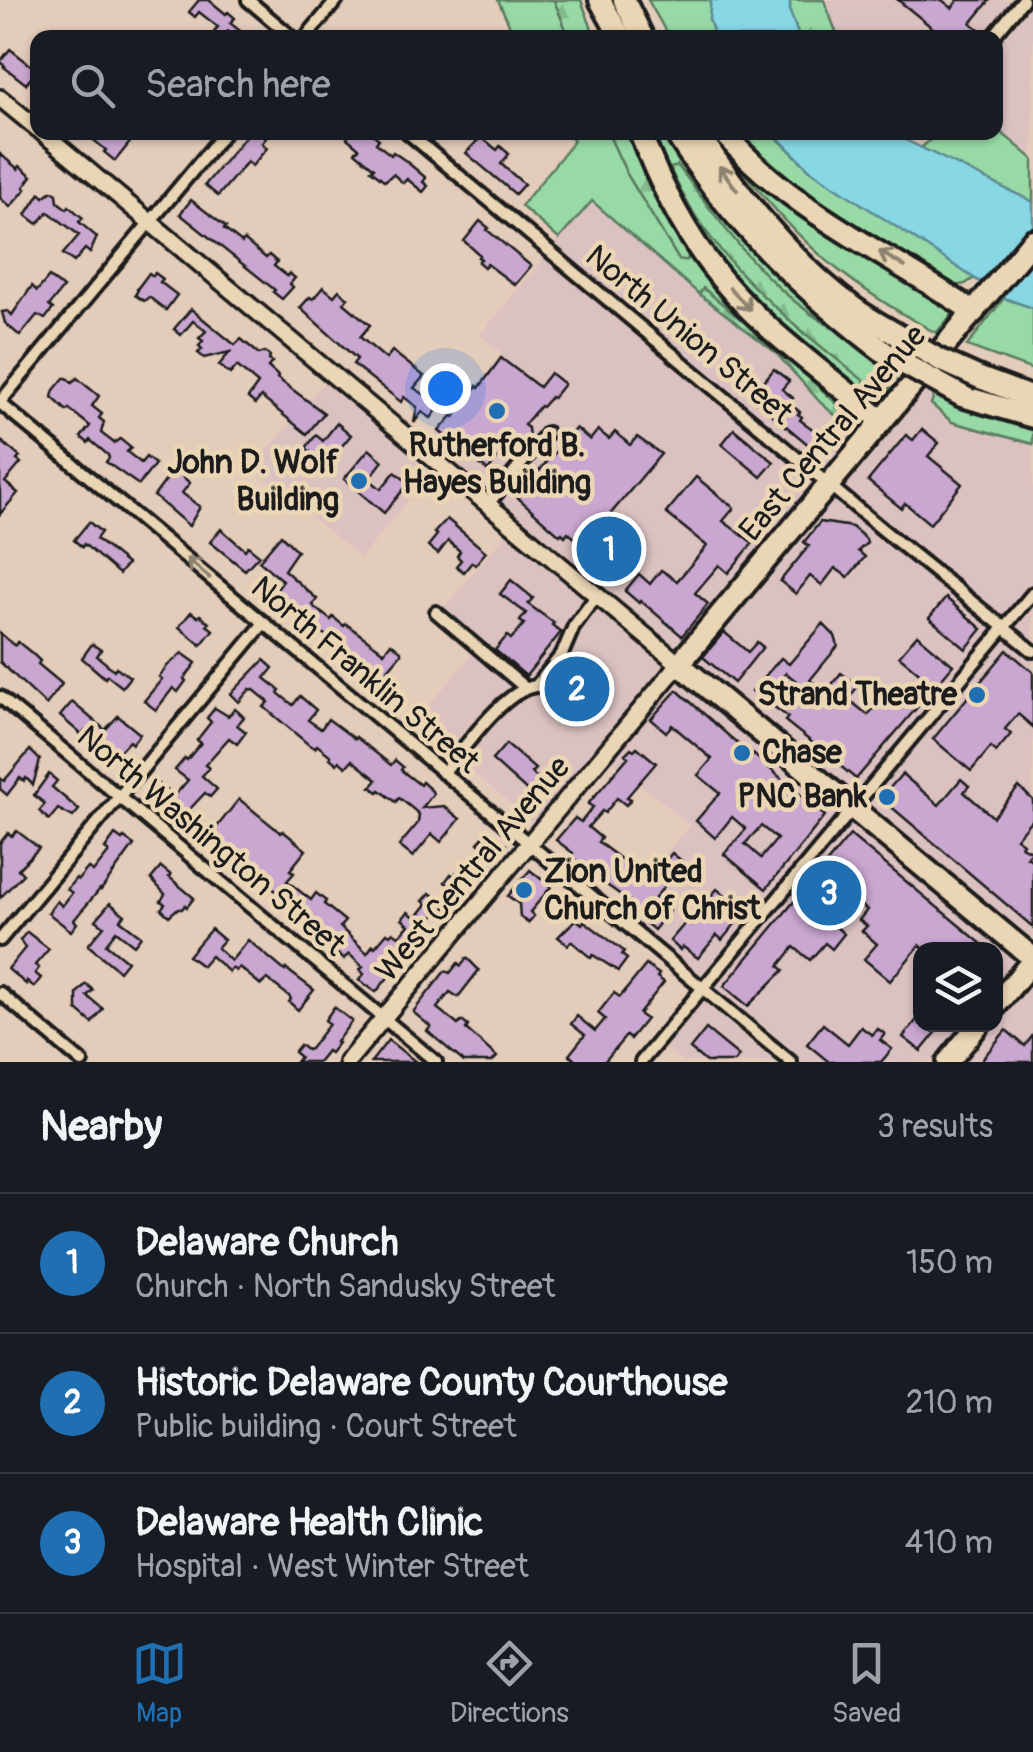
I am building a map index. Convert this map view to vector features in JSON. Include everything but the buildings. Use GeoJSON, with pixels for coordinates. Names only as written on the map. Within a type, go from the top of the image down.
{"type":"FeatureCollection","features":[{"type":"Feature","properties":{"kind":"highway"},"geometry":{"type":"LineString","coordinates":[[596,0],[602,30]]}},
{"type":"Feature","properties":{"kind":"highway"},"geometry":{"type":"LineString","coordinates":[[596,0],[616,30]]}},
{"type":"Feature","properties":{"kind":"highway"},"geometry":{"type":"LineString","coordinates":[[643,140],[681,221],[730,290],[882,421]]}},
{"type":"Feature","properties":{"kind":"highway"},"geometry":{"type":"LineString","coordinates":[[680,140],[728,208],[764,249],[845,322],[895,346],[1033,398]]}},
{"type":"Feature","properties":{"kind":"highway"},"geometry":{"type":"LineString","coordinates":[[703,140],[744,200],[779,240],[895,346],[962,396],[1033,417]]}},
{"type":"Feature","properties":{"kind":"highway"},"geometry":{"type":"LineString","coordinates":[[730,140],[788,194],[974,312]]}},
{"type":"Feature","properties":{"kind":"highway","name":"East Central Avenue"},"geometry":{"type":"LineString","coordinates":[[679,664],[1033,240]]}},
{"type":"Feature","properties":{"kind":"highway"},"geometry":{"type":"LineString","coordinates":[[679,664],[1033,959],[1003,996]]}},
{"type":"Feature","properties":{"kind":"highway"},"geometry":{"type":"LineString","coordinates":[[948,1062],[973,1032]]}},
{"type":"Feature","properties":{"kind":"street"},"geometry":{"type":"LineString","coordinates":[[248,0],[284,30]]}},
{"type":"Feature","properties":{"kind":"street"},"geometry":{"type":"LineString","coordinates":[[312,30],[336,0]]}},
{"type":"Feature","properties":{"kind":"street"},"geometry":{"type":"LineString","coordinates":[[999,30],[1023,0]]}},
{"type":"Feature","properties":{"kind":"street"},"geometry":{"type":"LineString","coordinates":[[0,98],[30,123]]}},
{"type":"Feature","properties":{"kind":"street"},"geometry":{"type":"LineString","coordinates":[[51,140],[679,664]]}},
{"type":"Feature","properties":{"kind":"street"},"geometry":{"type":"LineString","coordinates":[[0,402],[218,140]]}},
{"type":"Feature","properties":{"kind":"street","name":"North Union Street"},"geometry":{"type":"LineString","coordinates":[[418,140],[1033,651]]}},
{"type":"Feature","properties":{"kind":"street","name":"North Franklin Street"},"geometry":{"type":"LineString","coordinates":[[0,402],[790,1062]]}},
{"type":"Feature","properties":{"kind":"street"},"geometry":{"type":"LineString","coordinates":[[488,504],[546,433]]}},
{"type":"Feature","properties":{"kind":"street"},"geometry":{"type":"LineString","coordinates":[[642,1062],[1033,593]]}},
{"type":"Feature","properties":{"kind":"street"},"geometry":{"type":"LineString","coordinates":[[443,772],[492,716],[524,687],[536,686],[562,654],[574,626],[597,596]]}},
{"type":"Feature","properties":{"kind":"street"},"geometry":{"type":"LineString","coordinates":[[436,612],[524,687]]}},
{"type":"Feature","properties":{"kind":"street"},"geometry":{"type":"LineString","coordinates":[[0,940],[264,623]]}},
{"type":"Feature","properties":{"kind":"street","name":"West Central Avenue"},"geometry":{"type":"LineString","coordinates":[[347,1062],[679,664]]}},
{"type":"Feature","properties":{"kind":"street","name":"North Washington Street"},"geometry":{"type":"LineString","coordinates":[[0,697],[436,1062]]}},
{"type":"Feature","properties":{"kind":"street"},"geometry":{"type":"LineString","coordinates":[[0,994],[82,1062]]}},
{"type":"Feature","properties":{"kind":"shaded area"},"geometry":{"type":"Polygon","coordinates":[[[824,0],[1033,0],[1033,159],[1003,134],[1003,30],[835,30],[824,0]]]}},
{"type":"Feature","properties":{"kind":"shaded area"},"geometry":{"type":"Polygon","coordinates":[[[591,201],[699,294],[775,352],[821,403],[853,431],[905,367],[936,390],[952,422],[1033,444],[1033,1062],[683,1062],[664,1046],[707,994],[615,918],[689,825],[601,751],[538,827],[414,723],[475,651],[436,617],[508,532],[432,470],[361,558],[253,468],[334,370],[427,445],[502,354],[480,335],[591,201]]]}},
{"type":"Feature","properties":{"kind":"green space"},"geometry":{"type":"Polygon","coordinates":[[[498,0],[554,0],[566,30],[512,30],[498,0]]]}},
{"type":"Feature","properties":{"kind":"green space"},"geometry":{"type":"Polygon","coordinates":[[[554,0],[581,0],[592,30],[566,30],[554,0]]]}},
{"type":"Feature","properties":{"kind":"green space"},"geometry":{"type":"Polygon","coordinates":[[[648,0],[711,0],[709,19],[713,30],[665,30],[648,0]]]}},
{"type":"Feature","properties":{"kind":"green space"},"geometry":{"type":"Polygon","coordinates":[[[790,0],[824,0],[835,30],[796,30],[790,0]]]}},
{"type":"Feature","properties":{"kind":"green space"},"geometry":{"type":"Polygon","coordinates":[[[1003,134],[1033,159],[1033,202],[921,148],[930,140],[1003,140],[1003,134]]]}},
{"type":"Feature","properties":{"kind":"green space"},"geometry":{"type":"Polygon","coordinates":[[[611,140],[679,260],[687,260],[689,252],[714,282],[855,409],[858,423],[853,431],[844,423],[849,415],[790,360],[704,289],[699,294],[592,201],[559,239],[521,206],[574,141],[611,140]]]}},
{"type":"Feature","properties":{"kind":"green space"},"geometry":{"type":"Polygon","coordinates":[[[611,140],[634,140],[664,209],[689,252],[687,260],[679,260],[611,140]]]}},
{"type":"Feature","properties":{"kind":"green space"},"geometry":{"type":"Polygon","coordinates":[[[648,140],[673,140],[869,345],[820,319],[776,285],[740,247],[678,166],[678,189],[706,232],[745,277],[804,334],[905,367],[878,403],[872,404],[787,334],[703,247],[648,140]]]}},
{"type":"Feature","properties":{"kind":"green space"},"geometry":{"type":"Polygon","coordinates":[[[740,140],[779,140],[810,170],[976,277],[950,287],[781,178],[740,140]]]}},
{"type":"Feature","properties":{"kind":"green space"},"geometry":{"type":"Polygon","coordinates":[[[724,148],[781,196],[954,312],[936,333],[860,286],[793,229],[724,148]]]}},
{"type":"Feature","properties":{"kind":"green space"},"geometry":{"type":"Polygon","coordinates":[[[678,166],[739,245],[791,299],[821,321],[898,363],[885,376],[868,384],[782,313],[729,261],[706,232],[670,168],[678,166]]]}},
{"type":"Feature","properties":{"kind":"green space"},"geometry":{"type":"Polygon","coordinates":[[[703,288],[850,416],[844,423],[775,352],[699,294],[703,288]]]}},
{"type":"Feature","properties":{"kind":"green space"},"geometry":{"type":"Polygon","coordinates":[[[1004,298],[1033,308],[1033,370],[967,346],[1004,298]]]}},
{"type":"Feature","properties":{"kind":"green space"},"geometry":{"type":"Polygon","coordinates":[[[936,390],[1033,422],[1033,444],[952,422],[931,404],[936,390]]]}},
{"type":"Feature","properties":{"kind":"water"},"geometry":{"type":"Polygon","coordinates":[[[711,0],[790,0],[796,30],[713,30],[709,19],[711,0]]]}},
{"type":"Feature","properties":{"kind":"water"},"geometry":{"type":"Polygon","coordinates":[[[780,140],[905,140],[1033,202],[1033,308],[1004,298],[810,170],[780,140]]]}},
{"type":"Feature","properties":{"kind":"place","name":"Rutherford B. Hayes Building"},"geometry":{"type":"Point","coordinates":[497,411]}},
{"type":"Feature","properties":{"kind":"place","name":"John D. Wolf Building"},"geometry":{"type":"Point","coordinates":[359,481]}},
{"type":"Feature","properties":{"kind":"place","name":"Delaware Church"},"geometry":{"type":"Point","coordinates":[609,549]}},
{"type":"Feature","properties":{"kind":"place","name":"Historic Delaware County Courthouse"},"geometry":{"type":"Point","coordinates":[577,689]}},
{"type":"Feature","properties":{"kind":"place","name":"Strand Theatre"},"geometry":{"type":"Point","coordinates":[977,695]}},
{"type":"Feature","properties":{"kind":"place","name":"Chase"},"geometry":{"type":"Point","coordinates":[742,753]}},
{"type":"Feature","properties":{"kind":"place","name":"PNC Bank"},"geometry":{"type":"Point","coordinates":[887,797]}},
{"type":"Feature","properties":{"kind":"place","name":"Zion United Church of Christ"},"geometry":{"type":"Point","coordinates":[524,890]}},
{"type":"Feature","properties":{"kind":"place","name":"Delaware Health Clinic"},"geometry":{"type":"Point","coordinates":[829,893]}}]}
